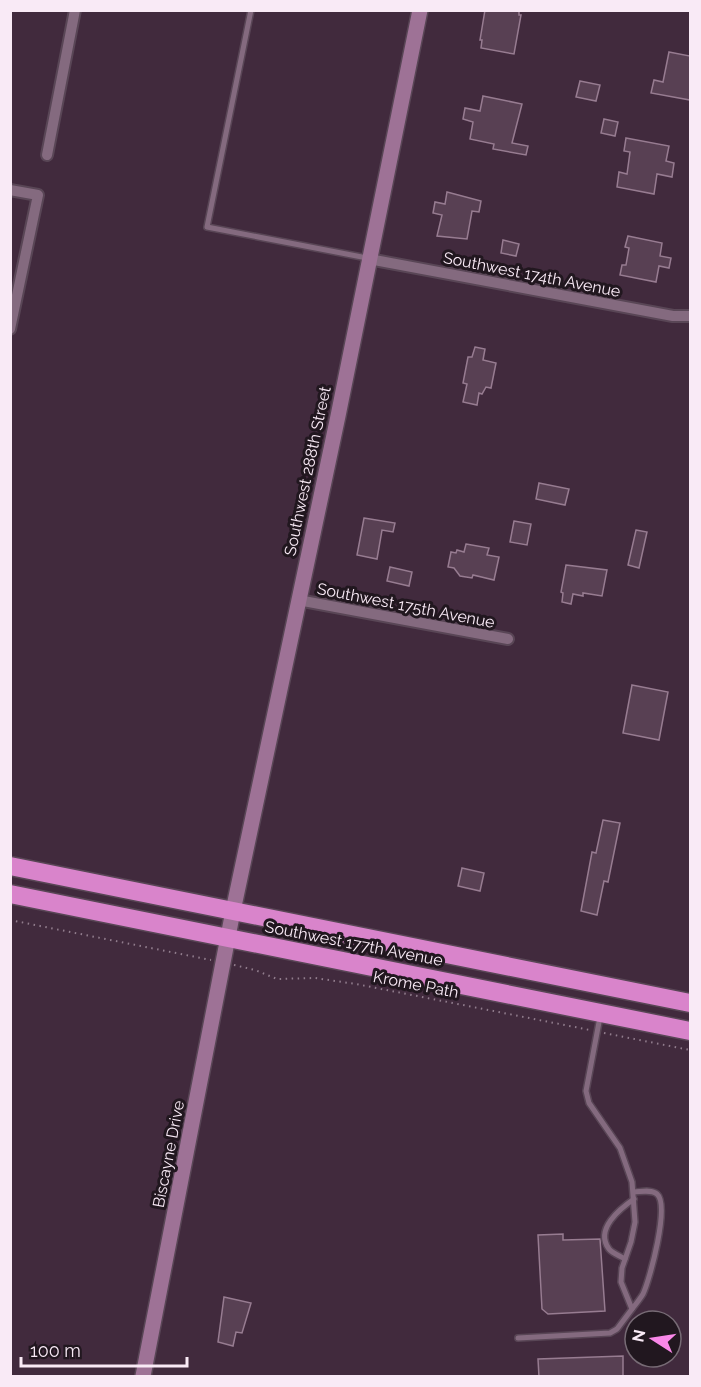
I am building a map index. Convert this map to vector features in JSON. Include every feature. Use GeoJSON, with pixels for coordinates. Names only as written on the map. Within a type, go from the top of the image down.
{"type":"FeatureCollection","features":[{"type":"Feature","properties":{"kind":"highway","name":"Southwest 177th Avenue"},"geometry":{"type":"LineString","coordinates":[[10,866],[690,1003]]}},
{"type":"Feature","properties":{"kind":"highway","name":"Southwest 177th Avenue"},"geometry":{"type":"LineString","coordinates":[[10,894],[690,1030]]}},
{"type":"Feature","properties":{"kind":"street"},"geometry":{"type":"LineString","coordinates":[[47,155],[75,10]]}},
{"type":"Feature","properties":{"kind":"street","name":"Southwest 288th Street"},"geometry":{"type":"LineString","coordinates":[[229,938],[420,10]]}},
{"type":"Feature","properties":{"kind":"street"},"geometry":{"type":"LineString","coordinates":[[10,190],[38,195],[10,329]]}},
{"type":"Feature","properties":{"kind":"street","name":"Southwest 174th Avenue"},"geometry":{"type":"LineString","coordinates":[[369,259],[673,316],[690,316]]}},
{"type":"Feature","properties":{"kind":"street","name":"Southwest 175th Avenue"},"geometry":{"type":"LineString","coordinates":[[298,600],[508,639]]}},
{"type":"Feature","properties":{"kind":"street","name":"Biscayne Drive"},"geometry":{"type":"LineString","coordinates":[[143,1377],[229,938]]}},
{"type":"Feature","properties":{"kind":"lane"},"geometry":{"type":"LineString","coordinates":[[251,10],[207,227],[369,259]]}},
{"type":"Feature","properties":{"kind":"lane"},"geometry":{"type":"LineString","coordinates":[[601,1013],[589,1074],[587,1097],[620,1148],[630,1172],[634,1192],[633,1232],[621,1282],[632,1309]]}},
{"type":"Feature","properties":{"kind":"lane"},"geometry":{"type":"LineString","coordinates":[[632,1309],[643,1293],[657,1248],[662,1204],[657,1194],[652,1191],[634,1192]]}},
{"type":"Feature","properties":{"kind":"lane"},"geometry":{"type":"LineString","coordinates":[[625,1259],[609,1250],[606,1243],[607,1228],[617,1211],[634,1199]]}},
{"type":"Feature","properties":{"kind":"lane"},"geometry":{"type":"LineString","coordinates":[[518,1338],[606,1334],[617,1329],[623,1321]]}},
{"type":"Feature","properties":{"kind":"path"},"geometry":{"type":"LineString","coordinates":[[10,920],[202,958]]}},
{"type":"Feature","properties":{"kind":"path","name":"Krome Path"},"geometry":{"type":"LineString","coordinates":[[238,965],[278,979],[315,978],[356,984],[591,1031]]}},
{"type":"Feature","properties":{"kind":"path"},"geometry":{"type":"LineString","coordinates":[[604,1033],[690,1050]]}},
{"type":"Feature","properties":{"kind":"building"},"geometry":{"type":"Polygon","coordinates":[[[485,10],[519,10],[519,15],[521,15],[514,54],[481,48],[482,40],[480,40],[485,10]]]}},
{"type":"Feature","properties":{"kind":"building"},"geometry":{"type":"Polygon","coordinates":[[[669,52],[690,56],[690,100],[651,93],[654,80],[663,82],[669,52]]]}},
{"type":"Feature","properties":{"kind":"building"},"geometry":{"type":"Polygon","coordinates":[[[580,81],[600,85],[596,101],[576,97],[580,81]]]}},
{"type":"Feature","properties":{"kind":"building"},"geometry":{"type":"Polygon","coordinates":[[[483,96],[522,104],[512,143],[528,146],[526,155],[493,149],[494,144],[470,139],[473,122],[463,119],[465,108],[480,111],[483,96]]]}},
{"type":"Feature","properties":{"kind":"building"},"geometry":{"type":"Polygon","coordinates":[[[604,119],[618,122],[615,136],[601,133],[604,119]]]}},
{"type":"Feature","properties":{"kind":"building"},"geometry":{"type":"Polygon","coordinates":[[[626,138],[669,146],[666,161],[674,163],[672,177],[657,174],[654,194],[617,187],[619,172],[627,174],[630,152],[624,151],[626,138]]]}},
{"type":"Feature","properties":{"kind":"building"},"geometry":{"type":"Polygon","coordinates":[[[447,192],[481,201],[479,212],[472,211],[467,239],[437,236],[442,215],[433,213],[435,202],[445,204],[447,192]]]}},
{"type":"Feature","properties":{"kind":"building"},"geometry":{"type":"Polygon","coordinates":[[[628,236],[662,243],[660,256],[671,258],[669,268],[659,266],[656,282],[620,275],[622,265],[626,265],[629,248],[625,247],[628,236]]]}},
{"type":"Feature","properties":{"kind":"building"},"geometry":{"type":"Polygon","coordinates":[[[503,240],[519,244],[516,256],[501,253],[503,240]]]}},
{"type":"Feature","properties":{"kind":"building"},"geometry":{"type":"Polygon","coordinates":[[[475,347],[485,349],[483,360],[496,363],[491,388],[486,387],[482,394],[479,393],[477,405],[463,402],[467,384],[463,383],[468,357],[472,357],[475,347]]]}},
{"type":"Feature","properties":{"kind":"building"},"geometry":{"type":"Polygon","coordinates":[[[539,483],[569,489],[565,505],[536,499],[539,483]]]}},
{"type":"Feature","properties":{"kind":"building"},"geometry":{"type":"Polygon","coordinates":[[[364,518],[395,523],[393,532],[382,530],[377,559],[357,555],[364,518]]]}},
{"type":"Feature","properties":{"kind":"building"},"geometry":{"type":"Polygon","coordinates":[[[514,521],[531,524],[527,545],[510,542],[514,521]]]}},
{"type":"Feature","properties":{"kind":"building"},"geometry":{"type":"Polygon","coordinates":[[[636,530],[647,532],[639,568],[628,565],[636,530]]]}},
{"type":"Feature","properties":{"kind":"building"},"geometry":{"type":"Polygon","coordinates":[[[466,544],[489,548],[487,555],[499,557],[494,580],[473,575],[472,578],[460,576],[454,568],[448,567],[451,552],[456,553],[457,550],[464,552],[466,544]]]}},
{"type":"Feature","properties":{"kind":"building"},"geometry":{"type":"Polygon","coordinates":[[[566,565],[607,570],[602,596],[573,594],[571,604],[562,602],[563,593],[561,592],[566,565]]]}},
{"type":"Feature","properties":{"kind":"building"},"geometry":{"type":"Polygon","coordinates":[[[390,567],[412,572],[409,586],[387,581],[390,567]]]}},
{"type":"Feature","properties":{"kind":"building"},"geometry":{"type":"Polygon","coordinates":[[[632,685],[668,692],[659,740],[623,733],[632,685]]]}},
{"type":"Feature","properties":{"kind":"building"},"geometry":{"type":"Polygon","coordinates":[[[603,820],[620,823],[608,882],[604,881],[597,915],[581,911],[592,852],[596,853],[603,820]]]}},
{"type":"Feature","properties":{"kind":"building"},"geometry":{"type":"Polygon","coordinates":[[[462,868],[484,873],[480,891],[458,886],[462,868]]]}},
{"type":"Feature","properties":{"kind":"building"},"geometry":{"type":"Polygon","coordinates":[[[563,1234],[563,1240],[600,1239],[605,1311],[548,1314],[542,1309],[538,1235],[563,1234]]]}},
{"type":"Feature","properties":{"kind":"building"},"geometry":{"type":"Polygon","coordinates":[[[224,1297],[251,1303],[242,1333],[236,1332],[233,1346],[218,1342],[224,1297]]]}},
{"type":"Feature","properties":{"kind":"building"},"geometry":{"type":"Polygon","coordinates":[[[623,1356],[623,1377],[539,1377],[538,1359],[623,1356]]]}}]}
